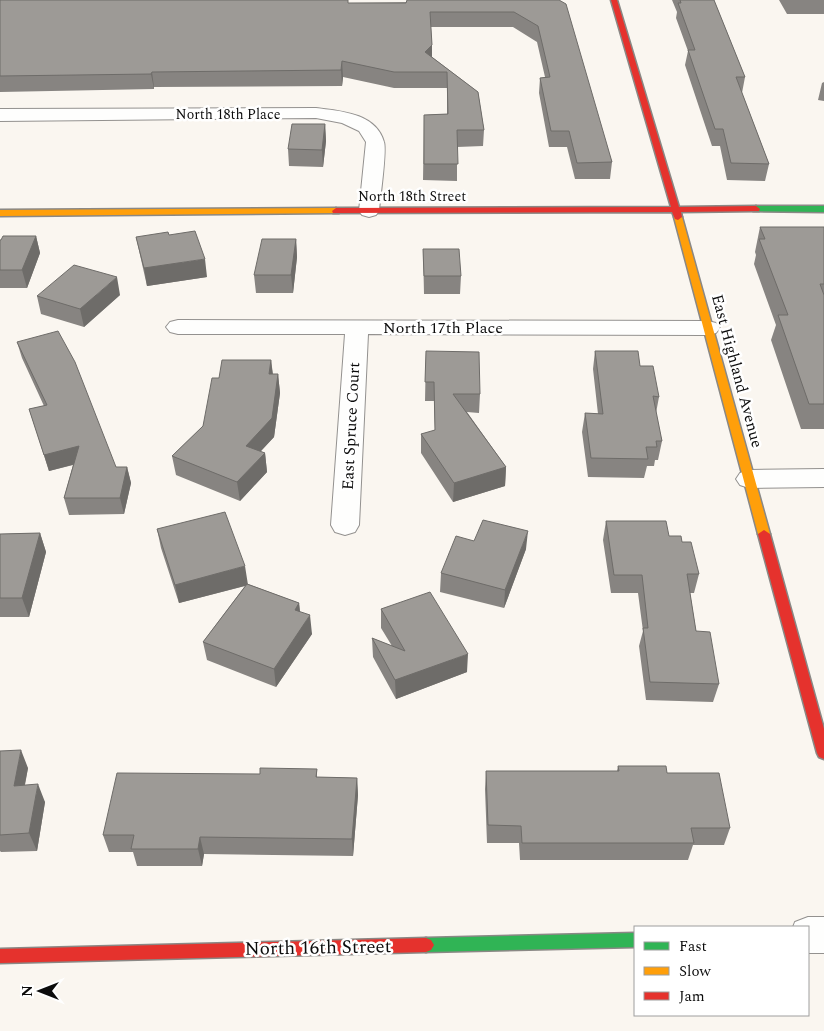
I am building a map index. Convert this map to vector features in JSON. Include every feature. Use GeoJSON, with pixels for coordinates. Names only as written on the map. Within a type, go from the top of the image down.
{"type":"FeatureCollection","features":[{"type":"Feature","properties":{"kind":"street","name":"East Highland Avenue"},"geometry":{"type":"LineString","coordinates":[[614,0],[676,210],[824,753]]}},
{"type":"Feature","properties":{"kind":"street","name":"North 18th Place"},"geometry":{"type":"LineString","coordinates":[[0,115],[316,113],[347,118],[366,127],[375,142],[369,211]]}},
{"type":"Feature","properties":{"kind":"street","name":"North 18th Street"},"geometry":{"type":"LineString","coordinates":[[0,213],[824,209]]}},
{"type":"Feature","properties":{"kind":"street","name":"North 17th Place"},"geometry":{"type":"LineString","coordinates":[[178,327],[708,328]]}},
{"type":"Feature","properties":{"kind":"street","name":"East Spruce Court"},"geometry":{"type":"LineString","coordinates":[[345,525],[357,327]]}},
{"type":"Feature","properties":{"kind":"street"},"geometry":{"type":"LineString","coordinates":[[749,479],[824,478]]}},
{"type":"Feature","properties":{"kind":"street"},"geometry":{"type":"LineString","coordinates":[[809,935],[824,935]]}},
{"type":"Feature","properties":{"kind":"street","name":"North 16th Street"},"geometry":{"type":"LineString","coordinates":[[0,956],[634,940]]}},
{"type":"Feature","properties":{"kind":"building"},"geometry":{"type":"Polygon","coordinates":[[[0,0],[348,0],[348,3],[406,3],[407,0],[559,0],[566,4],[612,162],[577,163],[569,131],[551,131],[540,78],[550,77],[538,26],[514,12],[430,12],[432,45],[425,52],[478,92],[484,130],[457,130],[458,164],[424,164],[424,115],[448,114],[447,72],[394,72],[342,61],[341,70],[0,76],[0,0]]]}},
{"type":"Feature","properties":{"kind":"building"},"geometry":{"type":"Polygon","coordinates":[[[680,0],[714,0],[745,77],[736,77],[769,164],[731,163],[723,129],[715,129],[688,50],[695,50],[678,3],[681,3],[680,0]]]}},
{"type":"Feature","properties":{"kind":"building"},"geometry":{"type":"Polygon","coordinates":[[[292,124],[325,124],[322,150],[288,149],[292,124]]]}},
{"type":"Feature","properties":{"kind":"building"},"geometry":{"type":"Polygon","coordinates":[[[760,227],[824,227],[824,284],[820,284],[824,295],[824,404],[809,404],[778,315],[788,315],[759,239],[765,239],[760,227]]]}},
{"type":"Feature","properties":{"kind":"building"},"geometry":{"type":"Polygon","coordinates":[[[195,231],[205,259],[144,268],[136,237],[168,232],[169,235],[195,231]]]}},
{"type":"Feature","properties":{"kind":"building"},"geometry":{"type":"Polygon","coordinates":[[[3,236],[36,236],[22,270],[0,270],[0,240],[3,236]]]}},
{"type":"Feature","properties":{"kind":"building"},"geometry":{"type":"Polygon","coordinates":[[[262,239],[296,239],[291,275],[254,275],[262,239]]]}},
{"type":"Feature","properties":{"kind":"building"},"geometry":{"type":"Polygon","coordinates":[[[423,249],[459,249],[461,276],[424,276],[423,249]]]}},
{"type":"Feature","properties":{"kind":"building"},"geometry":{"type":"Polygon","coordinates":[[[74,265],[117,277],[80,309],[37,296],[74,265]]]}},
{"type":"Feature","properties":{"kind":"building"},"geometry":{"type":"Polygon","coordinates":[[[58,331],[75,362],[116,467],[127,467],[120,498],[64,498],[79,446],[44,455],[29,409],[47,405],[17,342],[58,331]]]}},
{"type":"Feature","properties":{"kind":"building"},"geometry":{"type":"Polygon","coordinates":[[[426,351],[479,352],[480,394],[453,394],[506,467],[454,483],[421,434],[435,430],[434,382],[425,382],[426,351]]]}},
{"type":"Feature","properties":{"kind":"building"},"geometry":{"type":"Polygon","coordinates":[[[595,351],[638,351],[640,366],[653,366],[659,397],[653,396],[662,441],[656,441],[657,447],[646,447],[648,459],[591,458],[585,413],[603,414],[595,351]]]}},
{"type":"Feature","properties":{"kind":"building"},"geometry":{"type":"Polygon","coordinates":[[[222,360],[271,360],[269,374],[278,374],[272,418],[246,446],[265,453],[237,482],[172,456],[203,426],[212,378],[219,378],[222,360]]]}},
{"type":"Feature","properties":{"kind":"building"},"geometry":{"type":"Polygon","coordinates":[[[225,512],[245,566],[175,585],[157,529],[225,512]]]}},
{"type":"Feature","properties":{"kind":"building"},"geometry":{"type":"Polygon","coordinates":[[[483,520],[528,531],[505,590],[441,573],[456,536],[474,541],[483,520]]]}},
{"type":"Feature","properties":{"kind":"building"},"geometry":{"type":"Polygon","coordinates":[[[606,521],[666,521],[669,536],[681,536],[682,542],[691,542],[699,574],[687,574],[696,631],[710,632],[719,684],[650,682],[643,628],[648,628],[642,575],[614,575],[606,521]]]}},
{"type":"Feature","properties":{"kind":"building"},"geometry":{"type":"Polygon","coordinates":[[[40,533],[22,598],[0,598],[0,534],[40,533]]]}},
{"type":"Feature","properties":{"kind":"building"},"geometry":{"type":"Polygon","coordinates":[[[247,584],[299,603],[295,610],[310,615],[274,669],[203,642],[247,584]]]}},
{"type":"Feature","properties":{"kind":"building"},"geometry":{"type":"Polygon","coordinates":[[[430,592],[468,654],[395,680],[372,638],[405,651],[381,609],[430,592]]]}},
{"type":"Feature","properties":{"kind":"building"},"geometry":{"type":"Polygon","coordinates":[[[21,750],[14,786],[38,784],[29,833],[0,835],[0,751],[21,750]]]}},
{"type":"Feature","properties":{"kind":"building"},"geometry":{"type":"Polygon","coordinates":[[[618,766],[666,766],[667,773],[719,773],[730,828],[691,828],[694,843],[522,843],[521,826],[488,825],[486,771],[619,771],[618,766]]]}},
{"type":"Feature","properties":{"kind":"building"},"geometry":{"type":"Polygon","coordinates":[[[260,768],[317,769],[316,777],[357,778],[352,839],[200,837],[198,849],[131,849],[134,835],[103,835],[117,773],[260,774],[260,768]]]}},
{"type":"Feature","properties":{"kind":"traffic: fast"},"geometry":{"type":"LineString","coordinates":[[756,209],[824,209]]}},
{"type":"Feature","properties":{"kind":"traffic: fast"},"geometry":{"type":"LineString","coordinates":[[426,945],[634,940]]}},
{"type":"Feature","properties":{"kind":"traffic: slow"},"geometry":{"type":"LineString","coordinates":[[0,213],[336,211]]}},
{"type":"Feature","properties":{"kind":"traffic: slow"},"geometry":{"type":"LineString","coordinates":[[678,217],[764,534]]}},
{"type":"Feature","properties":{"kind":"traffic: jam"},"geometry":{"type":"LineString","coordinates":[[614,0],[678,217]]}},
{"type":"Feature","properties":{"kind":"traffic: jam"},"geometry":{"type":"LineString","coordinates":[[336,211],[756,209]]}},
{"type":"Feature","properties":{"kind":"traffic: jam"},"geometry":{"type":"LineString","coordinates":[[764,534],[824,753]]}},
{"type":"Feature","properties":{"kind":"traffic: jam"},"geometry":{"type":"LineString","coordinates":[[0,956],[426,945]]}}]}
